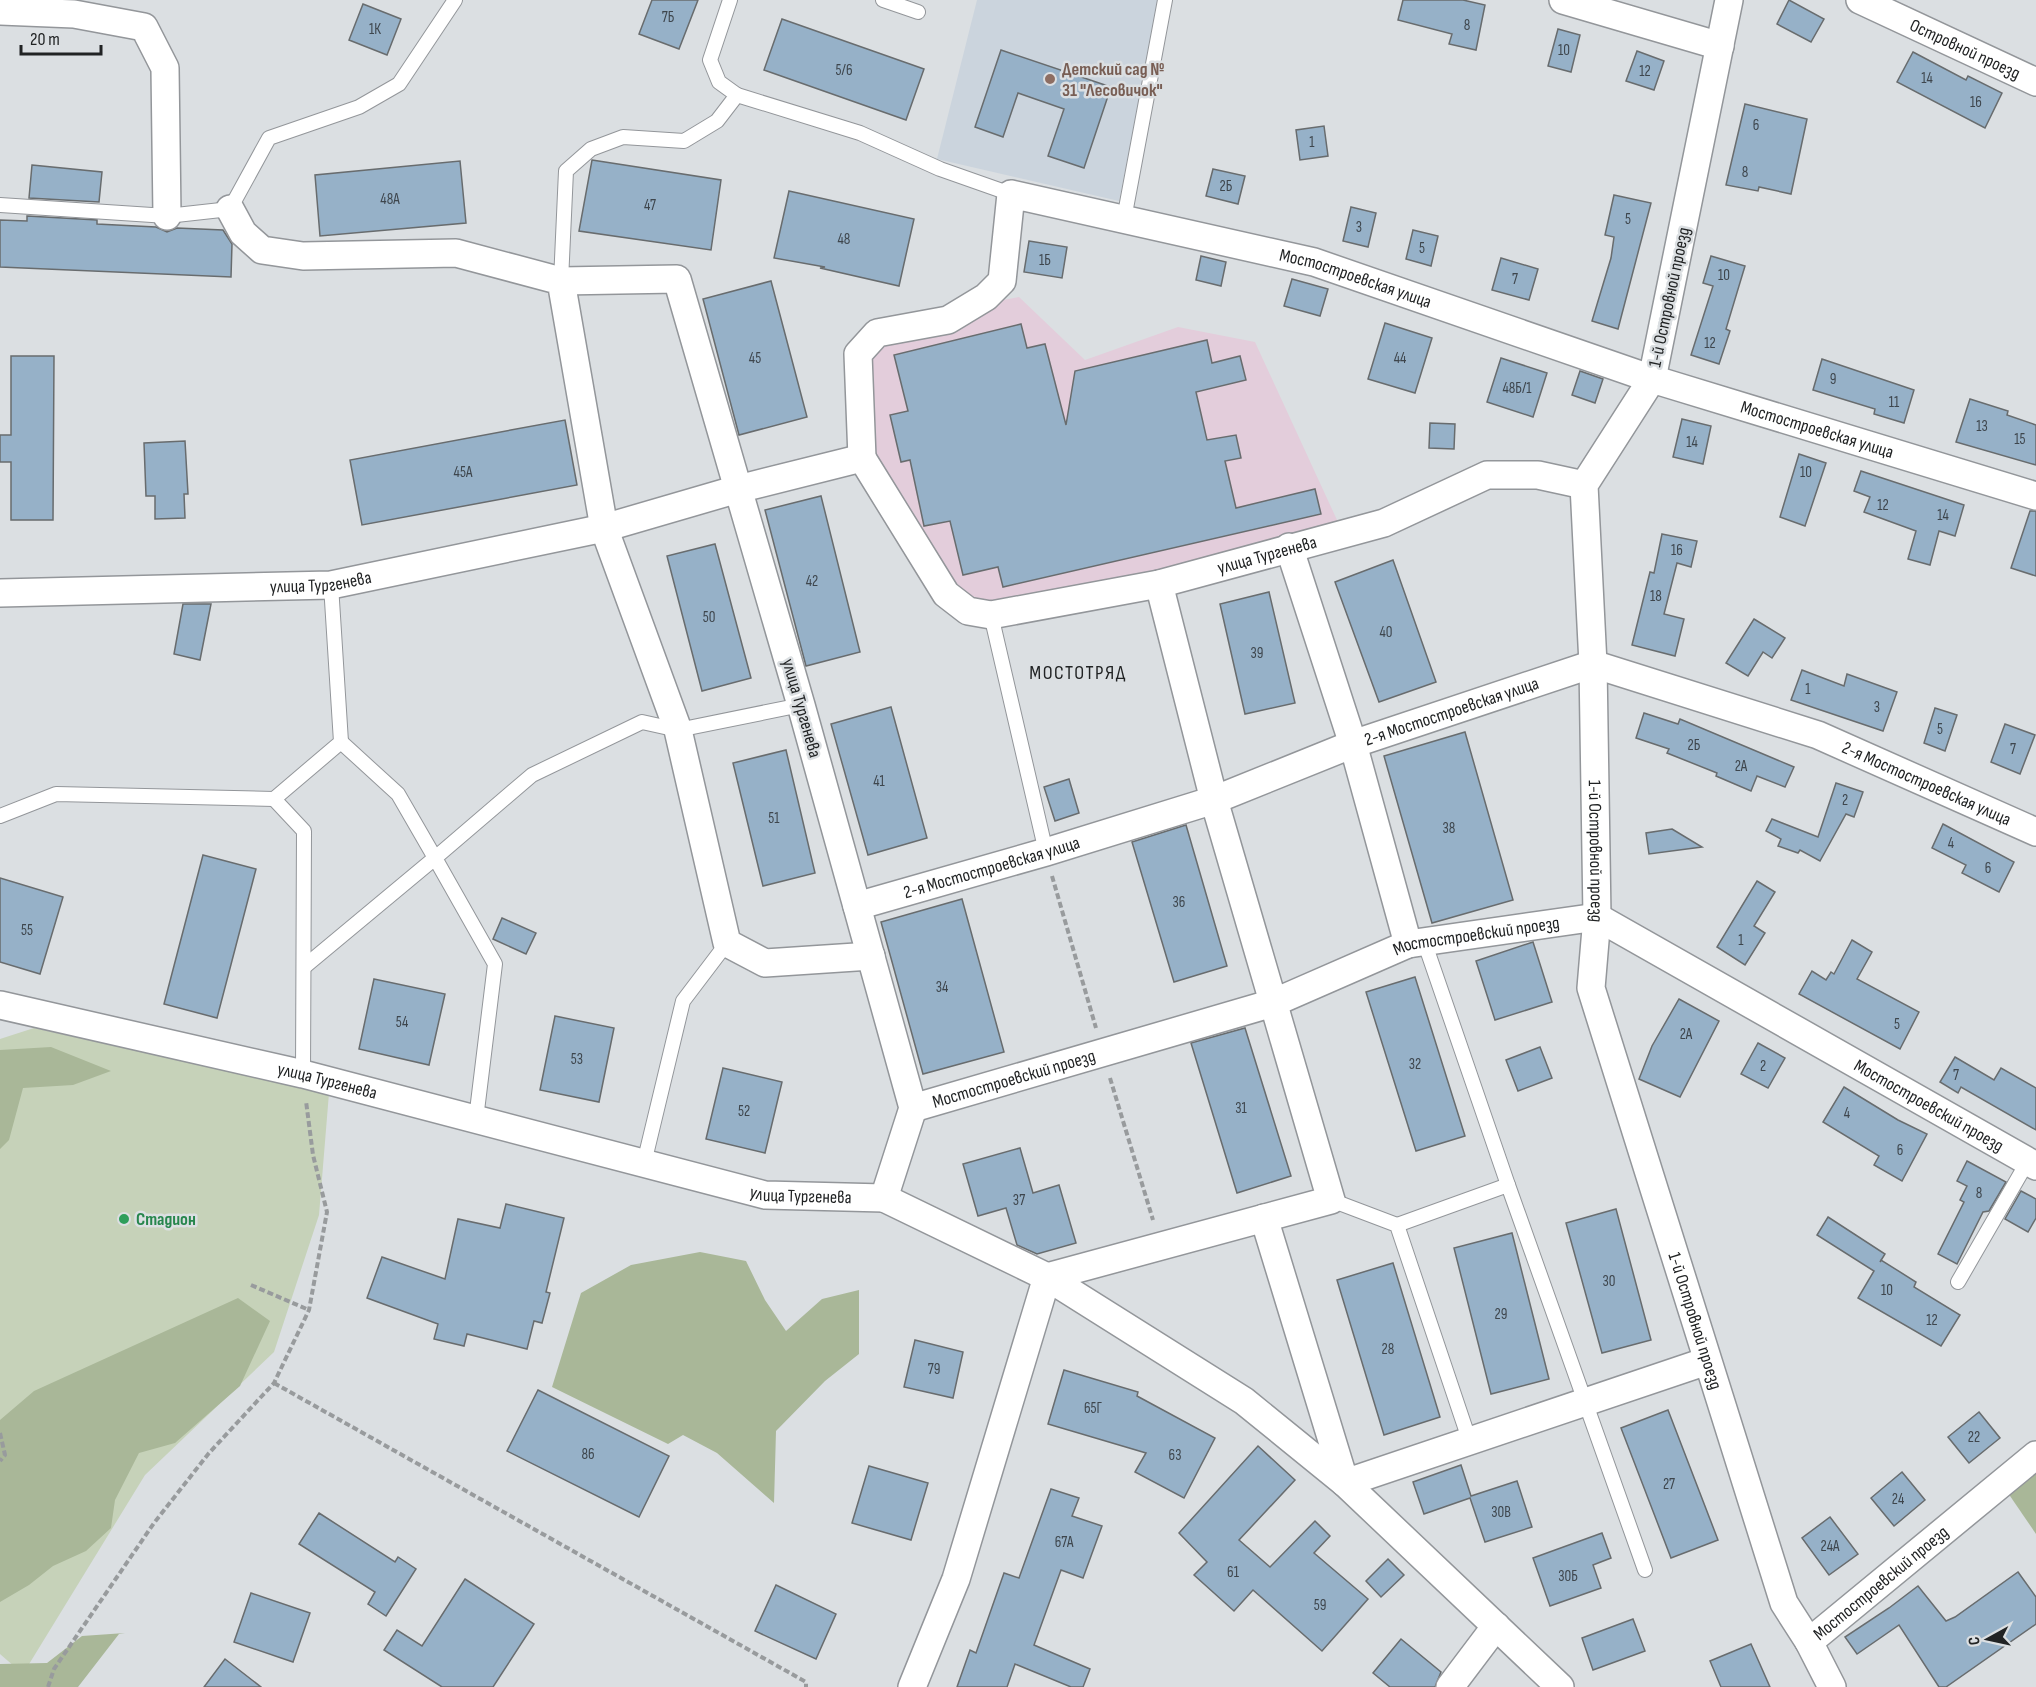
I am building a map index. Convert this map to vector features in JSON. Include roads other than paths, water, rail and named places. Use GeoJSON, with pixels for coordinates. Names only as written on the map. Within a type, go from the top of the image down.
{"type":"FeatureCollection","features":[{"type":"Feature","properties":{"kind":"street"},"geometry":{"type":"LineString","coordinates":[[1563,0],[1720,46]]}},
{"type":"Feature","properties":{"kind":"street","name":"1-й Островной проезд"},"geometry":{"type":"LineString","coordinates":[[1729,0],[1652,379],[1584,485],[1593,664],[1597,917],[1591,988],[1784,1603],[1809,1642],[1832,1687]]}},
{"type":"Feature","properties":{"kind":"street","name":"Островной проезд"},"geometry":{"type":"LineString","coordinates":[[1860,0],[2036,82]]}},
{"type":"Feature","properties":{"kind":"street"},"geometry":{"type":"LineString","coordinates":[[0,11],[74,14],[144,27],[165,68],[167,216]]}},
{"type":"Feature","properties":{"kind":"street"},"geometry":{"type":"LineString","coordinates":[[862,458],[858,354],[877,333],[948,320],[986,297],[1002,281],[1011,194]]}},
{"type":"Feature","properties":{"kind":"street","name":"Мостостроевская улица"},"geometry":{"type":"LineString","coordinates":[[1011,194],[1314,262],[1652,379],[2036,496]]}},
{"type":"Feature","properties":{"kind":"street"},"geometry":{"type":"LineString","coordinates":[[230,209],[243,233],[262,250],[303,256],[456,253],[561,281],[604,528],[678,730],[727,943],[765,963],[871,956]]}},
{"type":"Feature","properties":{"kind":"street","name":"улица Тургенева"},"geometry":{"type":"LineString","coordinates":[[561,281],[677,279],[801,705],[913,1108]]}},
{"type":"Feature","properties":{"kind":"street","name":"улица Тургенева"},"geometry":{"type":"LineString","coordinates":[[0,593],[331,585],[604,528],[738,489],[862,458],[946,594],[968,611],[991,615],[1159,584],[1384,523],[1487,475],[1538,475],[1584,485]]}},
{"type":"Feature","properties":{"kind":"street"},"geometry":{"type":"LineString","coordinates":[[1289,547],[1416,942]]}},
{"type":"Feature","properties":{"kind":"street"},"geometry":{"type":"LineString","coordinates":[[1047,1277],[1330,1200],[1214,800],[1159,584]]}},
{"type":"Feature","properties":{"kind":"street","name":"2-я Мостостроевская улица"},"geometry":{"type":"LineString","coordinates":[[857,906],[1046,852],[1214,800],[1353,744],[1593,664],[1818,735],[2036,832]]}},
{"type":"Feature","properties":{"kind":"street","name":"Мостостроевский проезд"},"geometry":{"type":"LineString","coordinates":[[913,1108],[1274,1003],[1416,942],[1597,917],[2032,1164]]}},
{"type":"Feature","properties":{"kind":"street","name":"улица Тургенева"},"geometry":{"type":"LineString","coordinates":[[0,1005],[303,1074],[765,1195],[884,1198]]}},
{"type":"Feature","properties":{"kind":"street"},"geometry":{"type":"LineString","coordinates":[[913,1108],[884,1198],[1047,1277],[1244,1401],[1345,1483],[1560,1687]]}},
{"type":"Feature","properties":{"kind":"street"},"geometry":{"type":"LineString","coordinates":[[1264,1218],[1345,1483]]}},
{"type":"Feature","properties":{"kind":"street"},"geometry":{"type":"LineString","coordinates":[[912,1687],[956,1579],[1047,1277]]}},
{"type":"Feature","properties":{"kind":"street"},"geometry":{"type":"LineString","coordinates":[[1345,1483],[1707,1362]]}},
{"type":"Feature","properties":{"kind":"street","name":"Мостостроевский проезд"},"geometry":{"type":"LineString","coordinates":[[1809,1642],[2036,1455]]}},
{"type":"Feature","properties":{"kind":"street"},"geometry":{"type":"LineString","coordinates":[[1450,1687],[1496,1626]]}},
{"type":"Feature","properties":{"kind":"lane"},"geometry":{"type":"LineString","coordinates":[[0,205],[167,216],[230,209],[268,138],[359,107],[399,84],[455,0]]}},
{"type":"Feature","properties":{"kind":"lane"},"geometry":{"type":"LineString","coordinates":[[730,0],[710,60],[720,82],[737,95],[860,133],[940,169],[1011,194]]}},
{"type":"Feature","properties":{"kind":"lane"},"geometry":{"type":"LineString","coordinates":[[883,0],[918,12]]}},
{"type":"Feature","properties":{"kind":"lane"},"geometry":{"type":"LineString","coordinates":[[1124,219],[1165,0]]}},
{"type":"Feature","properties":{"kind":"lane"},"geometry":{"type":"LineString","coordinates":[[561,281],[566,171],[591,149],[623,138],[684,141],[717,121],[737,95]]}},
{"type":"Feature","properties":{"kind":"lane"},"geometry":{"type":"LineString","coordinates":[[331,585],[341,742],[398,795],[495,964],[476,1119]]}},
{"type":"Feature","properties":{"kind":"lane"},"geometry":{"type":"LineString","coordinates":[[991,615],[1046,852]]}},
{"type":"Feature","properties":{"kind":"lane"},"geometry":{"type":"LineString","coordinates":[[303,967],[532,775],[642,722],[678,730],[801,705]]}},
{"type":"Feature","properties":{"kind":"lane"},"geometry":{"type":"LineString","coordinates":[[0,816],[56,794],[274,799],[341,742]]}},
{"type":"Feature","properties":{"kind":"lane"},"geometry":{"type":"LineString","coordinates":[[274,799],[304,831],[303,1074]]}},
{"type":"Feature","properties":{"kind":"lane"},"geometry":{"type":"LineString","coordinates":[[1416,942],[1508,1185],[1645,1570]]}},
{"type":"Feature","properties":{"kind":"lane"},"geometry":{"type":"LineString","coordinates":[[644,1163],[683,1001],[727,943]]}},
{"type":"Feature","properties":{"kind":"lane"},"geometry":{"type":"LineString","coordinates":[[1958,1282],[2032,1164]]}},
{"type":"Feature","properties":{"kind":"lane"},"geometry":{"type":"LineString","coordinates":[[1330,1200],[1397,1225],[1508,1185]]}},
{"type":"Feature","properties":{"kind":"lane"},"geometry":{"type":"LineString","coordinates":[[1397,1225],[1470,1442]]}},
{"type":"Feature","properties":{"kind":"place","name":"Детский сад № 31 \"Лесовичок\""},"geometry":{"type":"Point","coordinates":[1050,79]}},
{"type":"Feature","properties":{"kind":"place","name":"Стадион"},"geometry":{"type":"Point","coordinates":[124,1219]}},
{"type":"Feature","properties":{"kind":"district","name":"МОСТОТРЯД"},"geometry":{"type":"Point","coordinates":[1078,672]}}]}
